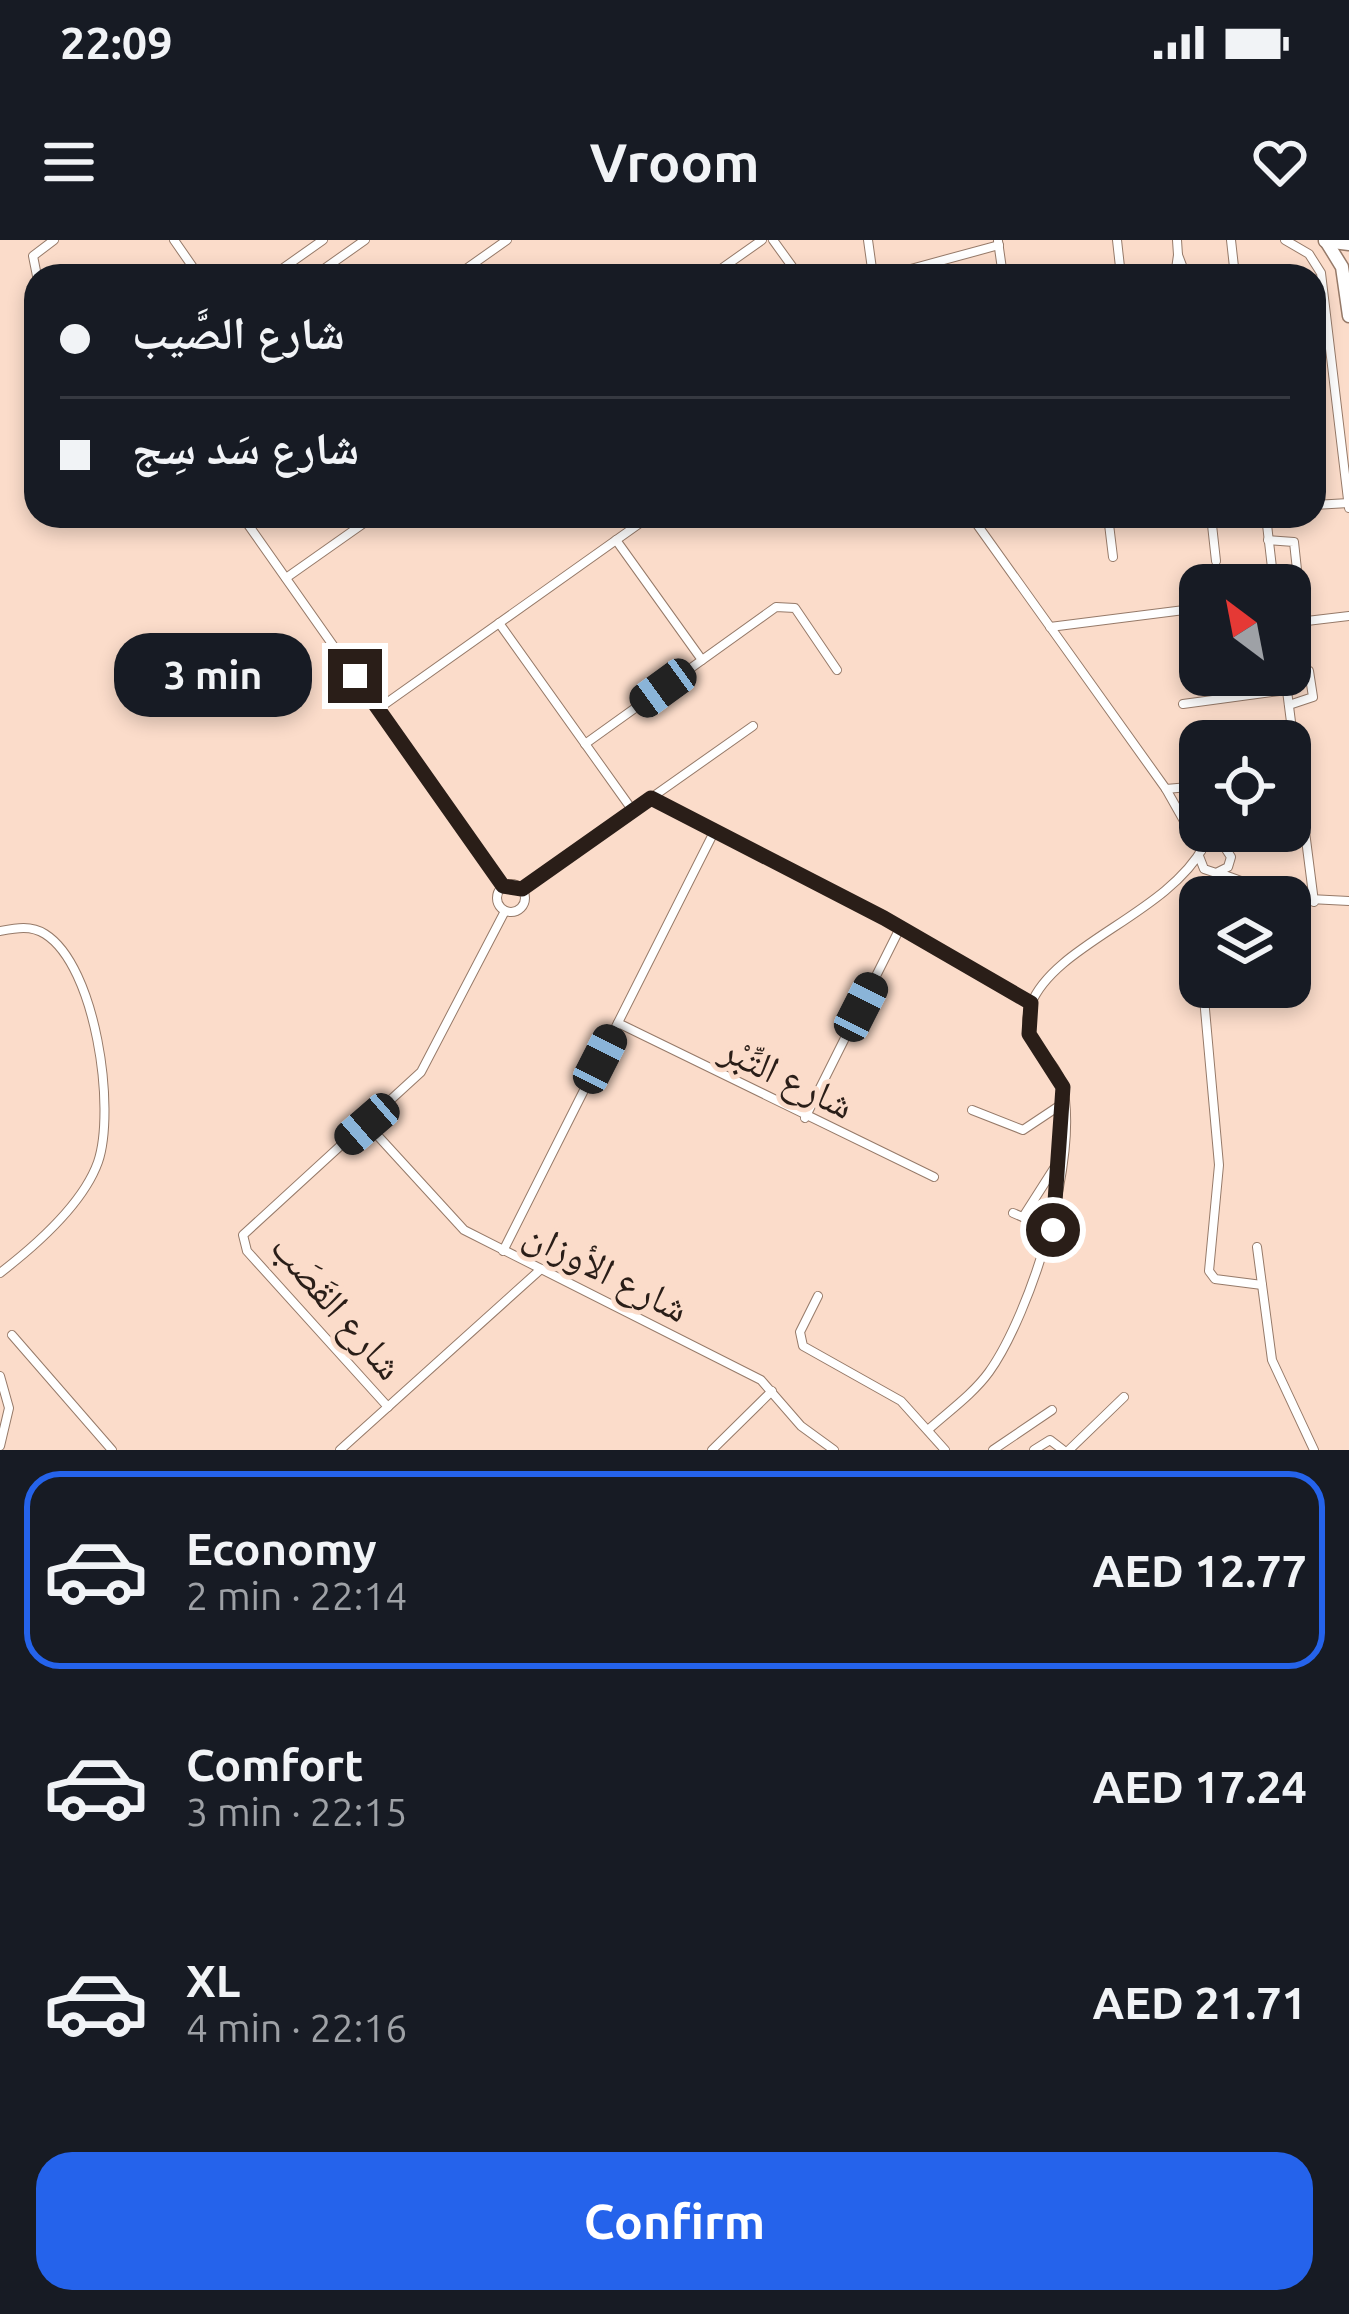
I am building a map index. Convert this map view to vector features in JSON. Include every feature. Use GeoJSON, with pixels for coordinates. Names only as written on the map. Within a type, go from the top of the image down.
{"type":"FeatureCollection","features":[{"type":"Feature","properties":{"kind":"highway"},"geometry":{"type":"LineString","coordinates":[[1325,241],[1349,244]]}},
{"type":"Feature","properties":{"kind":"highway"},"geometry":{"type":"LineString","coordinates":[[1325,241],[1342,267],[1349,316]]}},
{"type":"Feature","properties":{"kind":"street"},"geometry":{"type":"LineString","coordinates":[[35,264],[33,256],[54,240]]}},
{"type":"Feature","properties":{"kind":"street"},"geometry":{"type":"LineString","coordinates":[[289,264],[323,240]]}},
{"type":"Feature","properties":{"kind":"street"},"geometry":{"type":"LineString","coordinates":[[331,264],[365,240]]}},
{"type":"Feature","properties":{"kind":"street"},"geometry":{"type":"LineString","coordinates":[[473,264],[507,240]]}},
{"type":"Feature","properties":{"kind":"street"},"geometry":{"type":"LineString","coordinates":[[728,264],[762,240]]}},
{"type":"Feature","properties":{"kind":"street"},"geometry":{"type":"LineString","coordinates":[[1176,264],[1177,240]]}},
{"type":"Feature","properties":{"kind":"street"},"geometry":{"type":"LineString","coordinates":[[1286,240],[1310,254],[1316,264]]}},
{"type":"Feature","properties":{"kind":"street"},"geometry":{"type":"LineString","coordinates":[[925,264],[998,242]]}},
{"type":"Feature","properties":{"kind":"street"},"geometry":{"type":"LineString","coordinates":[[1178,255],[1181,264]]}},
{"type":"Feature","properties":{"kind":"street"},"geometry":{"type":"LineString","coordinates":[[1326,314],[1349,504]]}},
{"type":"Feature","properties":{"kind":"street"},"geometry":{"type":"LineString","coordinates":[[251,528],[503,886],[522,889],[753,726]]}},
{"type":"Feature","properties":{"kind":"street"},"geometry":{"type":"LineString","coordinates":[[286,578],[357,528]]}},
{"type":"Feature","properties":{"kind":"street"},"geometry":{"type":"LineString","coordinates":[[378,709],[633,528]]}},
{"type":"Feature","properties":{"kind":"street"},"geometry":{"type":"LineString","coordinates":[[980,528],[1179,808]]}},
{"type":"Feature","properties":{"kind":"street"},"geometry":{"type":"LineString","coordinates":[[1110,528],[1114,557]]}},
{"type":"Feature","properties":{"kind":"street"},"geometry":{"type":"LineString","coordinates":[[1212,528],[1216,561]]}},
{"type":"Feature","properties":{"kind":"street"},"geometry":{"type":"LineString","coordinates":[[1267,528],[1272,564]]}},
{"type":"Feature","properties":{"kind":"street"},"geometry":{"type":"LineString","coordinates":[[1268,540],[1291,538],[1296,564]]}},
{"type":"Feature","properties":{"kind":"street"},"geometry":{"type":"LineString","coordinates":[[616,540],[702,660]]}},
{"type":"Feature","properties":{"kind":"street"},"geometry":{"type":"LineString","coordinates":[[585,744],[784,605],[799,613],[836,670]]}},
{"type":"Feature","properties":{"kind":"street"},"geometry":{"type":"LineString","coordinates":[[1050,627],[1179,611]]}},
{"type":"Feature","properties":{"kind":"street"},"geometry":{"type":"LineString","coordinates":[[1311,621],[1349,616]]}},
{"type":"Feature","properties":{"kind":"street"},"geometry":{"type":"LineString","coordinates":[[499,623],[633,811]]}},
{"type":"Feature","properties":{"kind":"street"},"geometry":{"type":"LineString","coordinates":[[1289,705],[1313,697],[1311,684]]}},
{"type":"Feature","properties":{"kind":"street"},"geometry":{"type":"LineString","coordinates":[[1183,704],[1242,696]]}},
{"type":"Feature","properties":{"kind":"street"},"geometry":{"type":"LineString","coordinates":[[1288,696],[1290,720]]}},
{"type":"Feature","properties":{"kind":"street"},"geometry":{"type":"LineString","coordinates":[[1166,789],[1179,788]]}},
{"type":"Feature","properties":{"kind":"street"},"geometry":{"type":"LineString","coordinates":[[651,798],[900,928],[1031,1003]]}},
{"type":"Feature","properties":{"kind":"street"},"geometry":{"type":"LineString","coordinates":[[503,1251],[714,832]]}},
{"type":"Feature","properties":{"kind":"street"},"geometry":{"type":"LineString","coordinates":[[1230,852],[1246,876]]}},
{"type":"Feature","properties":{"kind":"street"},"geometry":{"type":"LineString","coordinates":[[1306,852],[1314,902]]}},
{"type":"Feature","properties":{"kind":"street"},"geometry":{"type":"LineString","coordinates":[[1185,876],[1200,854],[1215,873],[1225,876]]}},
{"type":"Feature","properties":{"kind":"street"},"geometry":{"type":"LineString","coordinates":[[1203,876],[1215,873],[1232,857]]}},
{"type":"Feature","properties":{"kind":"street"},"geometry":{"type":"LineString","coordinates":[[929,1429],[993,1366],[1053,1230],[1064,1103],[1060,1078],[1029,1034],[1031,1003],[1058,972],[1179,883]]}},
{"type":"Feature","properties":{"kind":"street"},"geometry":{"type":"LineString","coordinates":[[503,886],[497,899],[505,910]]}},
{"type":"Feature","properties":{"kind":"street","name":"شارع القَصَب"},"geometry":{"type":"LineString","coordinates":[[388,1408],[243,1240],[428,1062],[505,910],[521,909],[522,889]]}},
{"type":"Feature","properties":{"kind":"street"},"geometry":{"type":"LineString","coordinates":[[1311,902],[1349,901]]}},
{"type":"Feature","properties":{"kind":"street"},"geometry":{"type":"LineString","coordinates":[[805,1118],[900,928]]}},
{"type":"Feature","properties":{"kind":"street"},"geometry":{"type":"LineString","coordinates":[[0,931],[42,932],[70,967],[98,1041],[104,1127],[98,1162],[85,1188],[0,1273]]}},
{"type":"Feature","properties":{"kind":"street"},"geometry":{"type":"LineString","coordinates":[[1204,1008],[1207,1079],[1220,1165],[1209,1270],[1215,1279],[1262,1285]]}},
{"type":"Feature","properties":{"kind":"street","name":"شارع التِّبْر"},"geometry":{"type":"LineString","coordinates":[[618,1023],[934,1177]]}},
{"type":"Feature","properties":{"kind":"street"},"geometry":{"type":"LineString","coordinates":[[972,1110],[1008,1129],[1023,1130],[1064,1103]]}},
{"type":"Feature","properties":{"kind":"street","name":"شارع الأوزان"},"geometry":{"type":"LineString","coordinates":[[367,1124],[456,1224],[755,1376],[801,1426],[834,1450]]}},
{"type":"Feature","properties":{"kind":"street"},"geometry":{"type":"LineString","coordinates":[[1053,1230],[1018,1215],[1061,1158]]}},
{"type":"Feature","properties":{"kind":"street"},"geometry":{"type":"LineString","coordinates":[[1256,1246],[1276,1376],[1315,1450]]}},
{"type":"Feature","properties":{"kind":"street"},"geometry":{"type":"LineString","coordinates":[[340,1450],[541,1269]]}},
{"type":"Feature","properties":{"kind":"street"},"geometry":{"type":"LineString","coordinates":[[818,1296],[799,1337],[803,1346],[901,1401],[945,1450]]}},
{"type":"Feature","properties":{"kind":"street"},"geometry":{"type":"LineString","coordinates":[[12,1335],[112,1450]]}},
{"type":"Feature","properties":{"kind":"street"},"geometry":{"type":"LineString","coordinates":[[0,1376],[9,1408],[0,1447]]}},
{"type":"Feature","properties":{"kind":"street"},"geometry":{"type":"LineString","coordinates":[[712,1450],[772,1390]]}},
{"type":"Feature","properties":{"kind":"street"},"geometry":{"type":"LineString","coordinates":[[1034,1450],[1050,1440],[1066,1450],[1124,1397]]}},
{"type":"Feature","properties":{"kind":"street"},"geometry":{"type":"LineString","coordinates":[[993,1450],[1052,1410]]}},
{"type":"Feature","properties":{"kind":"route"},"geometry":{"type":"LineString","coordinates":[[355,676],[503,886],[522,889],[651,798],[884,918],[1031,1003],[1029,1034],[1056,1070],[1064,1096],[1053,1230]]}}]}
